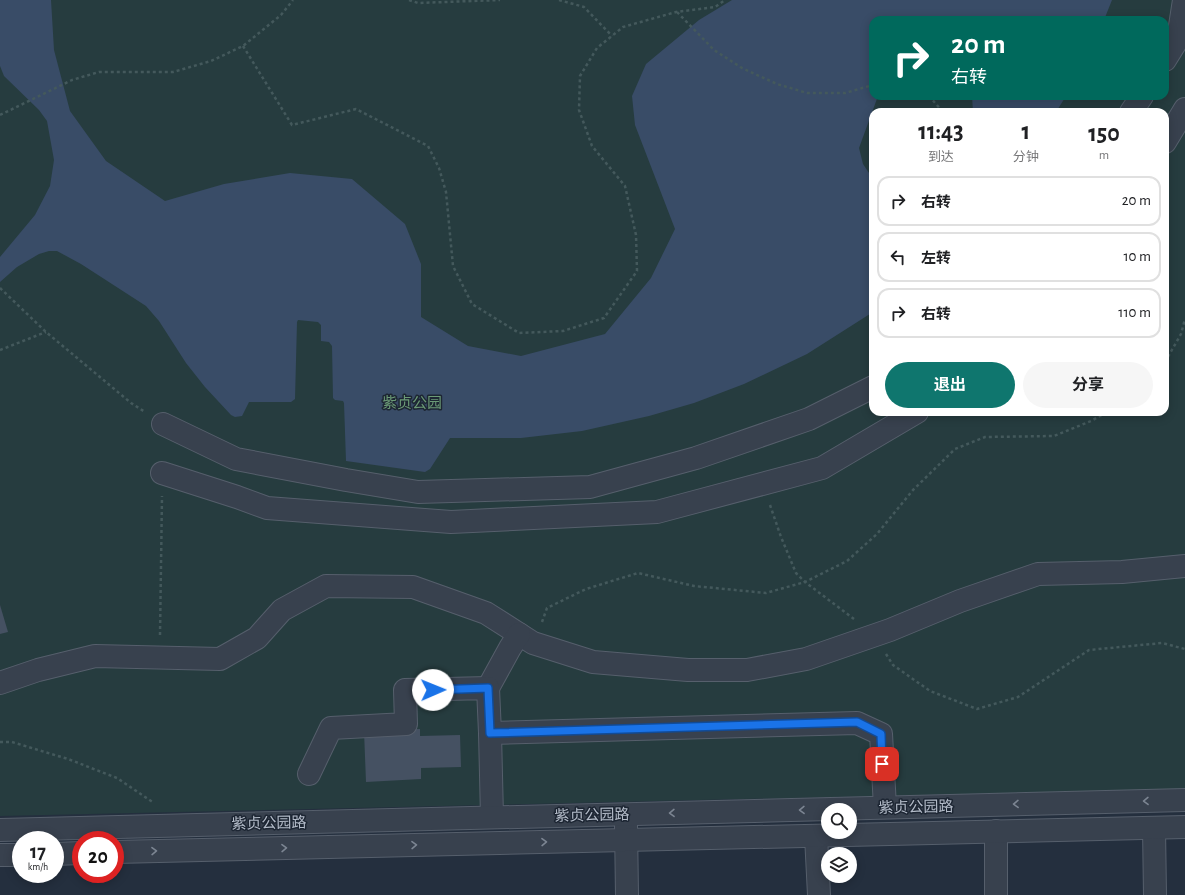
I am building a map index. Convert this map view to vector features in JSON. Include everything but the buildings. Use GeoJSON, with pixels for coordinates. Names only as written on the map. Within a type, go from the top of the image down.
{"type":"FeatureCollection","features":[{"type":"Feature","properties":{"kind":"street"},"geometry":{"type":"LineString","coordinates":[[1169,54],[1178,39],[1184,0]]}},
{"type":"Feature","properties":{"kind":"street"},"geometry":{"type":"LineString","coordinates":[[1169,135],[1185,109]]}},
{"type":"Feature","properties":{"kind":"street"},"geometry":{"type":"LineString","coordinates":[[163,424],[236,459],[418,492],[590,487],[696,458],[809,419],[869,389]]}},
{"type":"Feature","properties":{"kind":"street"},"geometry":{"type":"LineString","coordinates":[[162,474],[237,497],[267,508],[451,522],[657,512],[822,468],[910,416]]}},
{"type":"Feature","properties":{"kind":"street"},"geometry":{"type":"LineString","coordinates":[[0,683],[38,670],[95,656],[220,659],[257,638],[282,610],[326,586],[413,587],[486,613],[526,638],[593,662],[688,670],[747,670],[806,659],[890,630],[960,601],[1038,574],[1122,572],[1185,566]]}},
{"type":"Feature","properties":{"kind":"street"},"geometry":{"type":"LineString","coordinates":[[492,817],[488,688],[510,648],[526,638]]}},
{"type":"Feature","properties":{"kind":"street"},"geometry":{"type":"LineString","coordinates":[[309,774],[331,728],[406,724],[405,690],[488,688]]}},
{"type":"Feature","properties":{"kind":"street"},"geometry":{"type":"LineString","coordinates":[[490,733],[857,722],[881,734],[885,808]]}},
{"type":"Feature","properties":{"kind":"street","name":"紫贞公园路"},"geometry":{"type":"LineString","coordinates":[[0,830],[1185,800]]}},
{"type":"Feature","properties":{"kind":"street"},"geometry":{"type":"LineString","coordinates":[[626,814],[627,895]]}},
{"type":"Feature","properties":{"kind":"street","name":"紫贞公园路"},"geometry":{"type":"LineString","coordinates":[[124,852],[1185,827]]}},
{"type":"Feature","properties":{"kind":"street"},"geometry":{"type":"LineString","coordinates":[[1154,828],[1155,895]]}},
{"type":"Feature","properties":{"kind":"street"},"geometry":{"type":"LineString","coordinates":[[996,832],[996,895]]}},
{"type":"Feature","properties":{"kind":"street"},"geometry":{"type":"LineString","coordinates":[[816,836],[818,895]]}},
{"type":"Feature","properties":{"kind":"street"},"geometry":{"type":"LineString","coordinates":[[0,855],[12,855]]}},
{"type":"Feature","properties":{"kind":"path"},"geometry":{"type":"LineString","coordinates":[[0,115],[72,80],[99,72],[173,72],[211,61],[243,46],[281,15],[293,1],[298,0]]}},
{"type":"Feature","properties":{"kind":"path"},"geometry":{"type":"LineString","coordinates":[[409,0],[418,3],[500,0]]}},
{"type":"Feature","properties":{"kind":"path"},"geometry":{"type":"LineString","coordinates":[[559,0],[584,7],[612,36]]}},
{"type":"Feature","properties":{"kind":"path"},"geometry":{"type":"LineString","coordinates":[[243,46],[292,125],[356,109],[428,146],[439,168],[446,192],[453,266],[472,304],[519,333],[563,331],[604,318],[637,271],[636,236],[625,186],[592,146],[579,110],[580,76],[597,48],[623,27],[676,12],[715,7],[725,0]]}},
{"type":"Feature","properties":{"kind":"path"},"geometry":{"type":"LineString","coordinates":[[676,12],[714,50],[742,68],[777,84],[807,93],[845,93],[869,85]]}},
{"type":"Feature","properties":{"kind":"path"},"geometry":{"type":"LineString","coordinates":[[932,100],[940,108]]}},
{"type":"Feature","properties":{"kind":"path"},"geometry":{"type":"LineString","coordinates":[[1,289],[46,332],[131,403],[163,424]]}},
{"type":"Feature","properties":{"kind":"path"},"geometry":{"type":"LineString","coordinates":[[1169,355],[1181,334],[1185,319]]}},
{"type":"Feature","properties":{"kind":"path"},"geometry":{"type":"LineString","coordinates":[[0,350],[46,332]]}},
{"type":"Feature","properties":{"kind":"path"},"geometry":{"type":"LineString","coordinates":[[526,638],[547,608],[586,589],[638,573],[694,586],[766,593],[805,582],[847,562],[877,534],[913,490],[955,450],[985,437],[1054,436],[1100,416]]}},
{"type":"Feature","properties":{"kind":"path"},"geometry":{"type":"LineString","coordinates":[[160,657],[162,474]]}},
{"type":"Feature","properties":{"kind":"path"},"geometry":{"type":"LineString","coordinates":[[762,484],[796,573],[805,582],[875,635],[893,665],[930,691],[977,709],[1018,697],[1089,650],[1162,643],[1185,649]]}},
{"type":"Feature","properties":{"kind":"path"},"geometry":{"type":"LineString","coordinates":[[0,742],[12,742],[68,759],[117,778],[156,805]]}},
{"type":"Feature","properties":{"kind":"green space","name":"紫贞公园"},"geometry":{"type":"Polygon","coordinates":[[[0,0],[1185,0],[1185,789],[0,816],[0,0]]]}},
{"type":"Feature","properties":{"kind":"water"},"geometry":{"type":"Polygon","coordinates":[[[0,0],[51,0],[54,50],[70,111],[106,161],[165,201],[224,184],[290,173],[352,179],[405,224],[421,264],[421,317],[468,346],[521,356],[605,334],[651,278],[675,229],[635,125],[632,96],[646,64],[699,20],[732,0],[1112,0],[1106,16],[869,16],[869,100],[877,100],[874,108],[869,108],[869,121],[859,148],[863,164],[869,173],[869,315],[807,354],[744,384],[694,403],[649,416],[582,431],[521,438],[450,438],[430,469],[425,472],[346,461],[344,403],[343,401],[335,400],[333,398],[332,346],[329,342],[321,341],[321,325],[318,322],[298,320],[297,322],[295,399],[291,402],[249,402],[242,416],[235,417],[231,415],[205,387],[186,363],[159,321],[146,306],[81,264],[57,251],[49,251],[39,254],[17,267],[0,282],[0,257],[35,215],[50,186],[54,160],[47,121],[39,110],[4,76],[0,66],[0,0]]]}},
{"type":"Feature","properties":{"kind":"water"},"geometry":{"type":"Polygon","coordinates":[[[972,100],[1064,100],[1058,108],[973,108],[972,100]]]}},
{"type":"Feature","properties":{"kind":"route"},"geometry":{"type":"LineString","coordinates":[[433,690],[488,688],[490,733],[857,722],[881,734],[882,764]]}}]}
